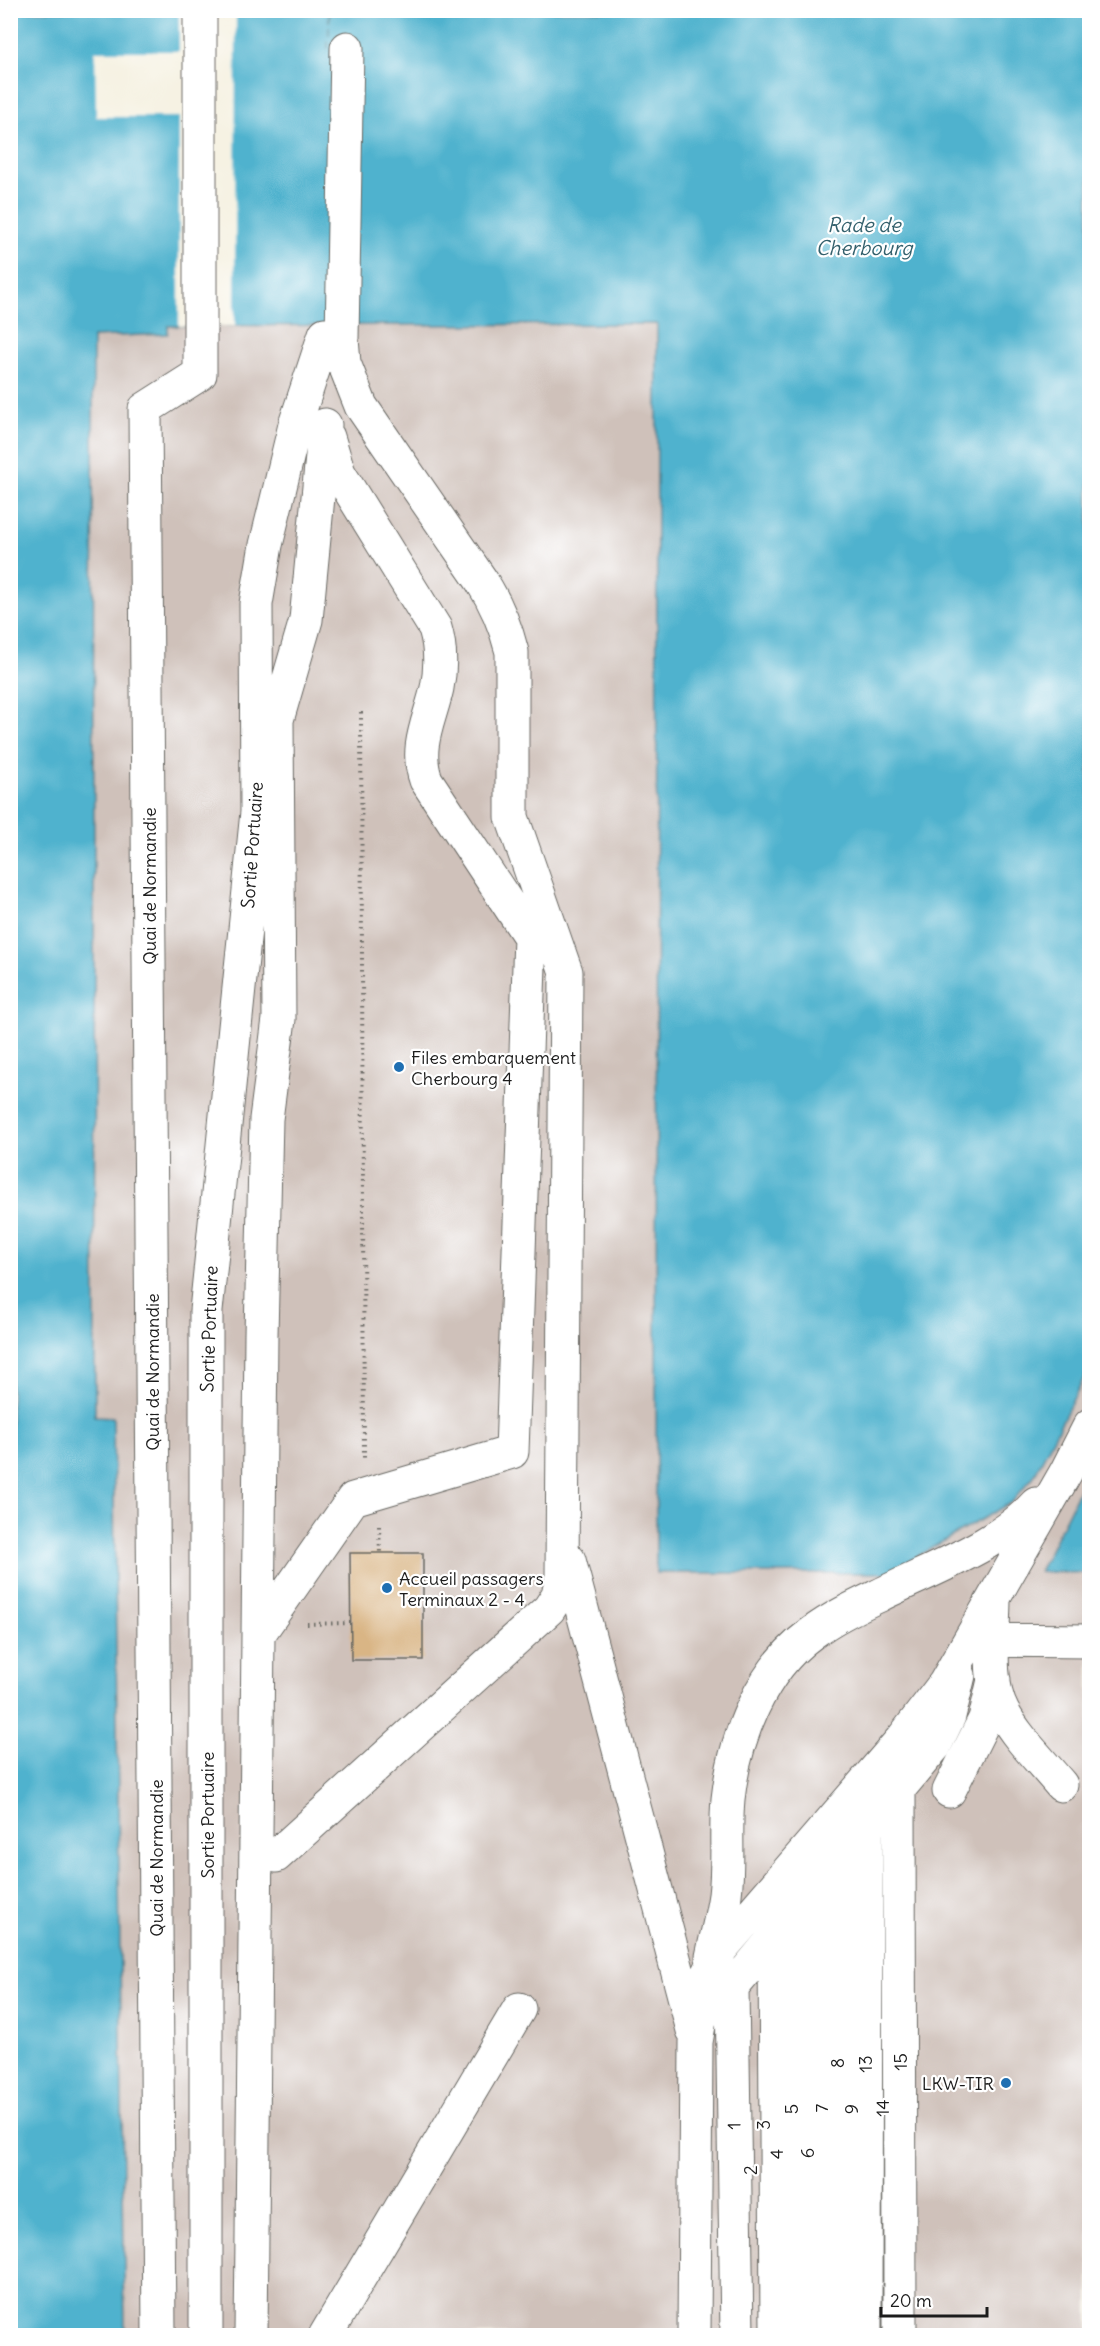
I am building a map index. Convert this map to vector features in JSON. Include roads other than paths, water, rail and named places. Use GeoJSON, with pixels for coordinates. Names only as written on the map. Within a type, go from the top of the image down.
{"type":"FeatureCollection","features":[{"type":"Feature","properties":{"kind":"lane","name":"Quai de Normandie"},"geometry":{"type":"LineString","coordinates":[[159,2336],[145,409],[200,374],[200,10]]}},
{"type":"Feature","properties":{"kind":"lane"},"geometry":{"type":"LineString","coordinates":[[251,2336],[266,1119],[279,1019],[277,720],[306,620],[325,425],[325,334],[338,48],[344,363],[361,406],[481,580],[496,603],[506,628],[512,652],[512,817],[566,972],[563,1535],[558,1595],[549,1610],[276,1856]]}},
{"type":"Feature","properties":{"kind":"lane","name":"Sortie Portuaire"},"geometry":{"type":"LineString","coordinates":[[206,2336],[206,1311],[257,812],[256,604],[266,545],[295,424],[325,334]]}},
{"type":"Feature","properties":{"kind":"lane"},"geometry":{"type":"LineString","coordinates":[[258,1635],[353,1499],[512,1452],[530,937],[426,780],[420,755],[422,738],[439,678],[440,657],[437,635],[427,612],[339,473],[325,425]]}},
{"type":"Feature","properties":{"kind":"lane"},"geometry":{"type":"LineString","coordinates":[[806,1896],[721,1916],[726,1872],[728,1801],[733,1765],[742,1733],[756,1701],[789,1653],[812,1633],[842,1614],[1006,1532],[1023,1520],[1041,1500],[1089,1408]]}},
{"type":"Feature","properties":{"kind":"lane"},"geometry":{"type":"LineString","coordinates":[[696,2042],[806,1896],[934,1748],[981,1640],[994,1595],[1066,1472],[1089,1425]]}},
{"type":"Feature","properties":{"kind":"lane"},"geometry":{"type":"LineString","coordinates":[[563,1535],[696,2042],[694,2336]]}},
{"type":"Feature","properties":{"kind":"lane"},"geometry":{"type":"LineString","coordinates":[[806,1896],[721,1949],[903,1738],[981,1640]]}},
{"type":"Feature","properties":{"kind":"lane"},"geometry":{"type":"LineString","coordinates":[[981,1640],[1089,1641]]}},
{"type":"Feature","properties":{"kind":"lane"},"geometry":{"type":"LineString","coordinates":[[981,1640],[1004,1713],[1061,1785]]}},
{"type":"Feature","properties":{"kind":"lane"},"geometry":{"type":"LineString","coordinates":[[949,1791],[985,1719],[994,1680]]}},
{"type":"Feature","properties":{"kind":"lane","name":"1"},"geometry":{"type":"LineString","coordinates":[[737,2336],[806,1896]]}},
{"type":"Feature","properties":{"kind":"lane","name":"2"},"geometry":{"type":"LineString","coordinates":[[752,2336],[806,1896]]}},
{"type":"Feature","properties":{"kind":"lane","name":"3"},"geometry":{"type":"LineString","coordinates":[[764,2336],[806,1896]]}},
{"type":"Feature","properties":{"kind":"lane","name":"4"},"geometry":{"type":"LineString","coordinates":[[777,2336],[806,1896]]}},
{"type":"Feature","properties":{"kind":"lane","name":"5"},"geometry":{"type":"LineString","coordinates":[[792,2336],[806,1896]]}},
{"type":"Feature","properties":{"kind":"lane","name":"6"},"geometry":{"type":"LineString","coordinates":[[806,1896],[807,2336]]}},
{"type":"Feature","properties":{"kind":"lane","name":"7"},"geometry":{"type":"LineString","coordinates":[[806,1896],[821,2336]]}},
{"type":"Feature","properties":{"kind":"lane","name":"8"},"geometry":{"type":"LineString","coordinates":[[806,1896],[837,2336]]}},
{"type":"Feature","properties":{"kind":"lane","name":"9"},"geometry":{"type":"LineString","coordinates":[[806,1896],[851,2336]]}},
{"type":"Feature","properties":{"kind":"lane","name":"13"},"geometry":{"type":"LineString","coordinates":[[806,1896],[865,2336]]}},
{"type":"Feature","properties":{"kind":"lane","name":"14"},"geometry":{"type":"LineString","coordinates":[[806,1896],[882,2336]]}},
{"type":"Feature","properties":{"kind":"lane","name":"15"},"geometry":{"type":"LineString","coordinates":[[806,1896],[900,2336]]}},
{"type":"Feature","properties":{"kind":"lane"},"geometry":{"type":"LineString","coordinates":[[325,2336],[519,2009]]}},
{"type":"Feature","properties":{"kind":"water","name":"Rade de Cherbourg"},"geometry":{"type":"Polygon","coordinates":[[[11,11],[1089,11],[1089,1368],[1034,1476],[1012,1502],[888,1573],[656,1573],[657,324],[168,326],[168,334],[93,337],[95,1416],[113,1417],[125,2335],[11,2336],[11,11]]]}},
{"type":"Feature","properties":{"kind":"water"},"geometry":{"type":"Polygon","coordinates":[[[1089,1471],[1089,1573],[1039,1572],[1089,1471]]]}},
{"type":"Feature","properties":{"kind":"place","name":"Files embarquement Cherbourg 4"},"geometry":{"type":"Point","coordinates":[399,1067]}},
{"type":"Feature","properties":{"kind":"place","name":"Accueil passagers Terminaux 2 - 4"},"geometry":{"type":"Point","coordinates":[387,1588]}},
{"type":"Feature","properties":{"kind":"place","name":"LKW-TIR"},"geometry":{"type":"Point","coordinates":[1006,2083]}}]}
